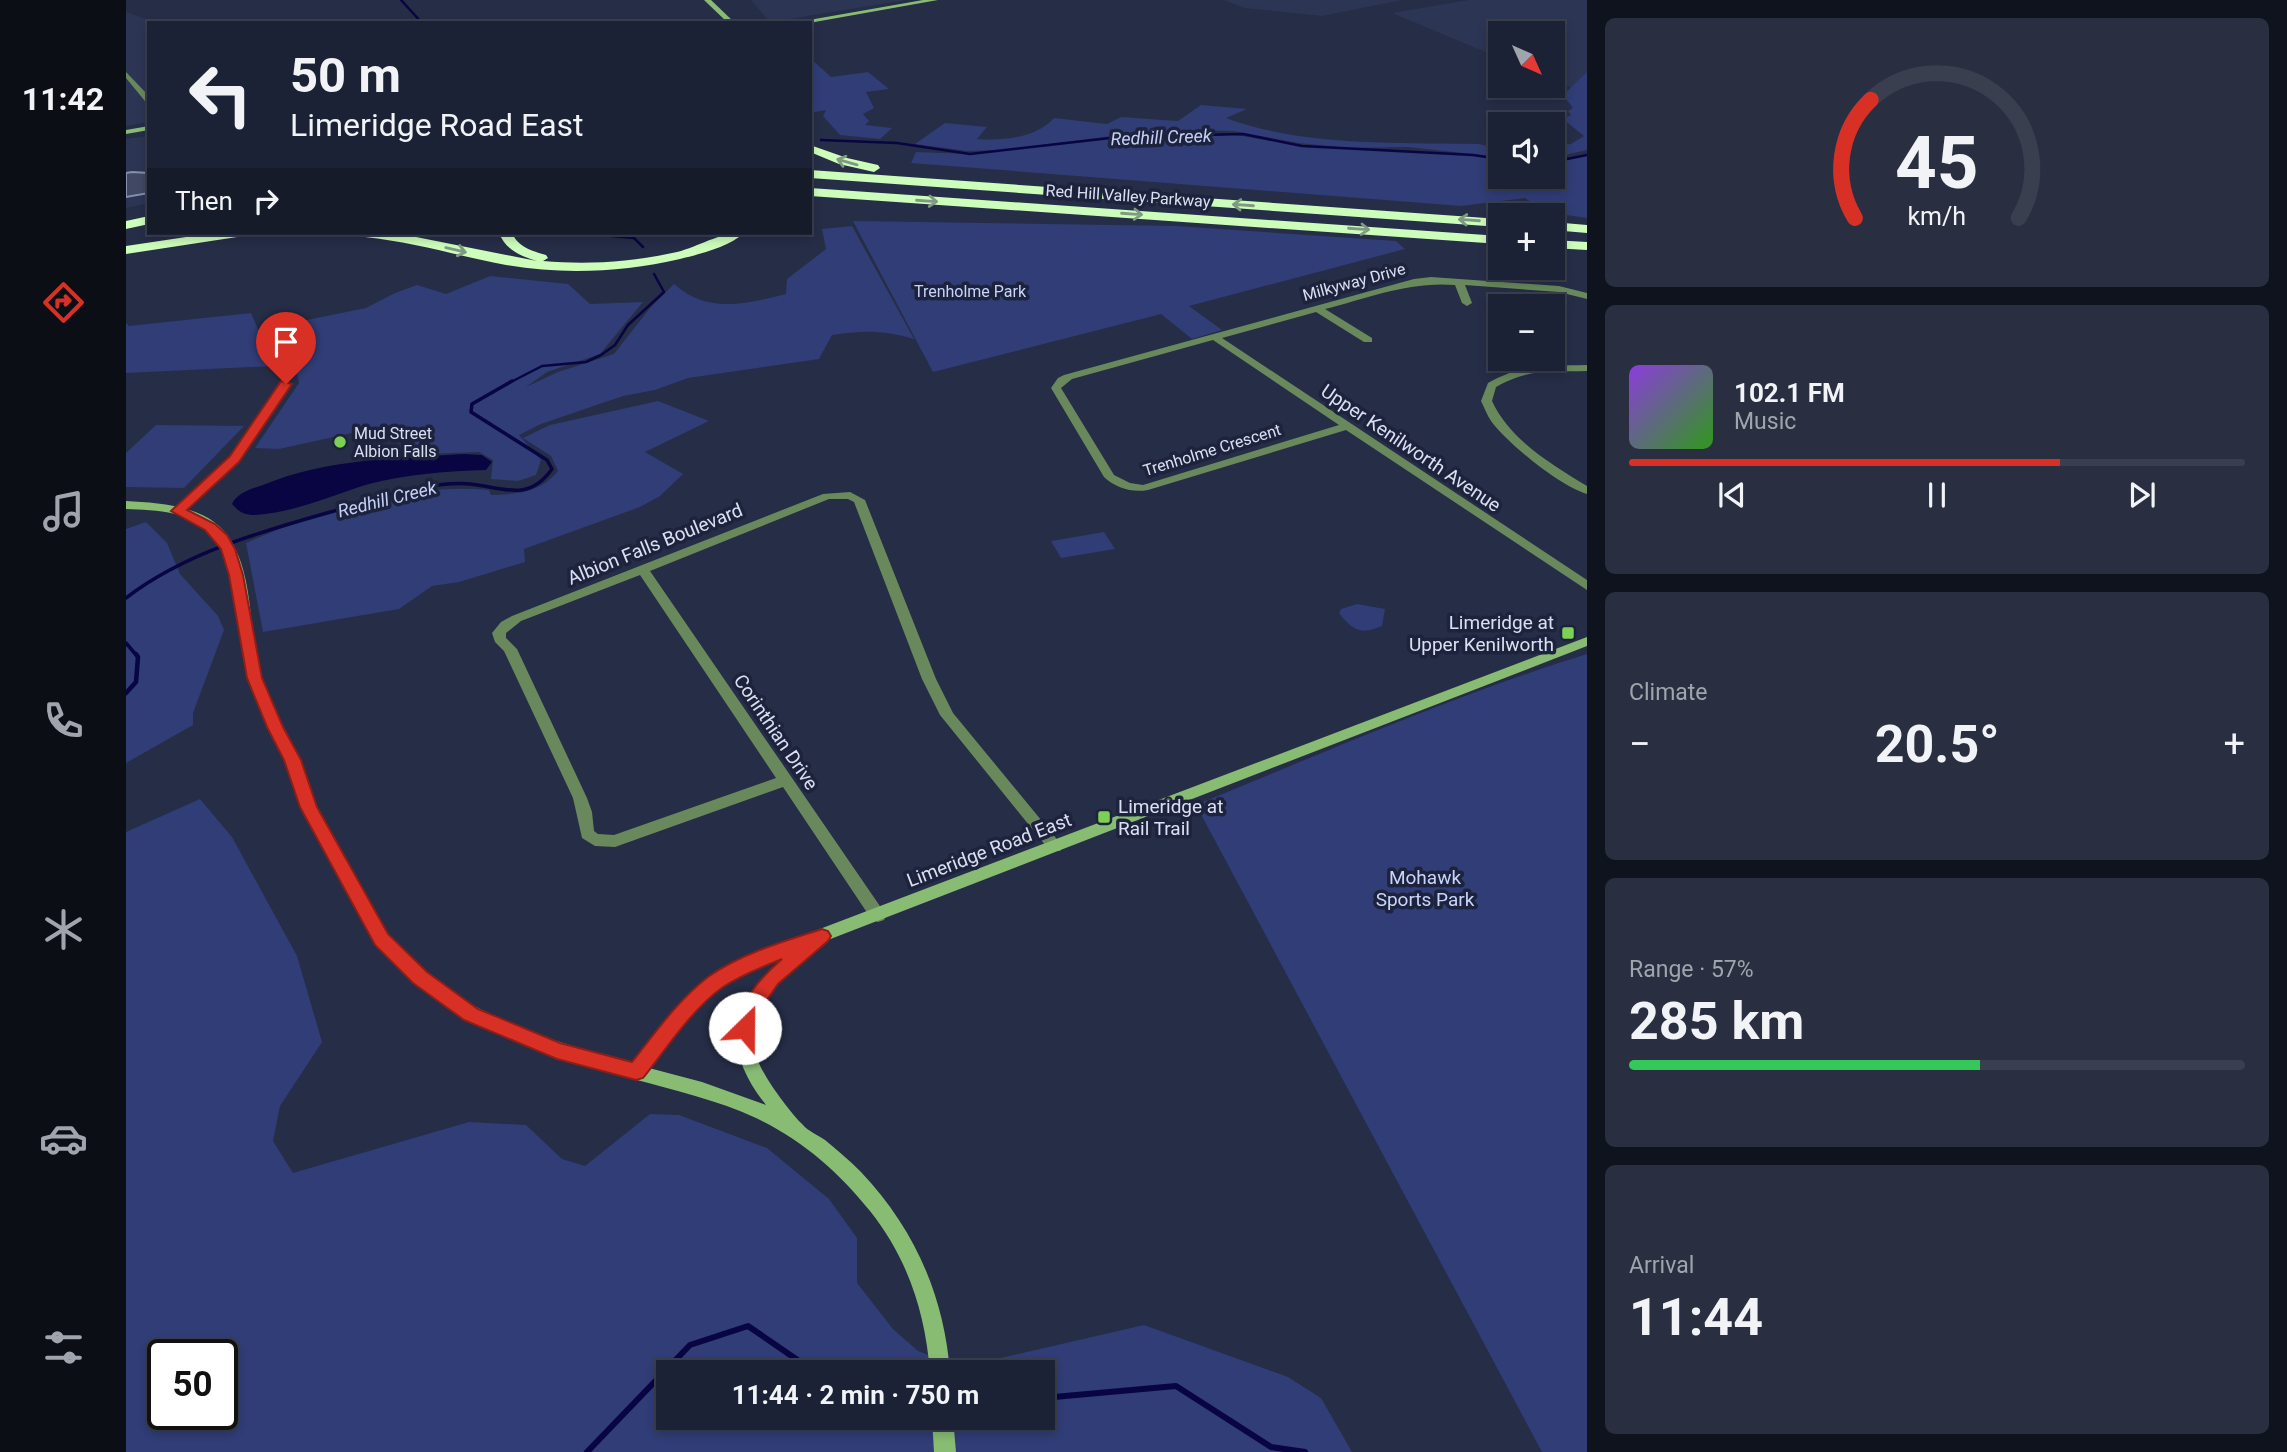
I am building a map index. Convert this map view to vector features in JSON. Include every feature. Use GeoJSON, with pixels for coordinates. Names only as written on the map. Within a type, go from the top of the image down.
{"type":"FeatureCollection","features":[{"type":"Feature","properties":{"kind":"highway"},"geometry":{"type":"LineString","coordinates":[[812,149],[843,161],[876,169],[1109,195]]}},
{"type":"Feature","properties":{"kind":"highway","name":"Red Hill Valley Parkway"},"geometry":{"type":"LineString","coordinates":[[812,174],[1488,222]]}},
{"type":"Feature","properties":{"kind":"highway","name":"Red Hill Valley Parkway"},"geometry":{"type":"LineString","coordinates":[[812,192],[1488,239]]}},
{"type":"Feature","properties":{"kind":"highway"},"geometry":{"type":"LineString","coordinates":[[126,225],[147,220]]}},
{"type":"Feature","properties":{"kind":"highway"},"geometry":{"type":"LineString","coordinates":[[1565,227],[1587,229]]}},
{"type":"Feature","properties":{"kind":"highway"},"geometry":{"type":"LineString","coordinates":[[126,244],[169,235]]}},
{"type":"Feature","properties":{"kind":"highway"},"geometry":{"type":"LineString","coordinates":[[126,250],[224,235]]}},
{"type":"Feature","properties":{"kind":"highway"},"geometry":{"type":"LineString","coordinates":[[375,235],[508,261],[558,267],[618,265],[657,259],[704,247],[732,235]]}},
{"type":"Feature","properties":{"kind":"highway"},"geometry":{"type":"LineString","coordinates":[[507,235],[512,244],[531,255],[579,262],[659,254],[719,235]]}},
{"type":"Feature","properties":{"kind":"highway"},"geometry":{"type":"LineString","coordinates":[[1565,245],[1587,246]]}},
{"type":"Feature","properties":{"kind":"main road"},"geometry":{"type":"LineString","coordinates":[[708,0],[722,20]]}},
{"type":"Feature","properties":{"kind":"main road"},"geometry":{"type":"LineString","coordinates":[[807,21],[935,0]]}},
{"type":"Feature","properties":{"kind":"main road"},"geometry":{"type":"LineString","coordinates":[[126,132],[147,128]]}},
{"type":"Feature","properties":{"kind":"main road"},"geometry":{"type":"LineString","coordinates":[[126,505],[191,515],[222,538],[233,561],[255,678],[292,760],[309,807],[382,939],[420,978],[471,1014],[557,1051],[636,1071],[744,1104],[798,1132],[828,1152],[873,1199],[904,1242],[929,1299],[936,1326],[939,1360]]}},
{"type":"Feature","properties":{"kind":"main road","name":"Limeridge Road East"},"geometry":{"type":"LineString","coordinates":[[636,1071],[695,1000],[715,982],[747,964],[878,916],[1587,641]]}},
{"type":"Feature","properties":{"kind":"main road"},"geometry":{"type":"LineString","coordinates":[[798,1132],[752,1070],[746,1054],[745,1028],[749,1011],[772,979],[822,936]]}},
{"type":"Feature","properties":{"kind":"main road"},"geometry":{"type":"LineString","coordinates":[[944,1430],[945,1452]]}},
{"type":"Feature","properties":{"kind":"street"},"geometry":{"type":"LineString","coordinates":[[126,74],[147,100]]}},
{"type":"Feature","properties":{"kind":"street","name":"Milkyway Drive"},"geometry":{"type":"LineString","coordinates":[[1216,338],[1414,282],[1460,282],[1559,289],[1587,296]]}},
{"type":"Feature","properties":{"kind":"street"},"geometry":{"type":"LineString","coordinates":[[1460,282],[1467,303]]}},
{"type":"Feature","properties":{"kind":"street"},"geometry":{"type":"LineString","coordinates":[[1316,308],[1368,340]]}},
{"type":"Feature","properties":{"kind":"street","name":"Upper Kenilworth Avenue"},"geometry":{"type":"LineString","coordinates":[[1216,338],[1587,586]]}},
{"type":"Feature","properties":{"kind":"street","name":"Trenholme Crescent"},"geometry":{"type":"LineString","coordinates":[[1216,338],[1068,377],[1059,383],[1056,392],[1110,477],[1122,486],[1144,488],[1346,426]]}},
{"type":"Feature","properties":{"kind":"street"},"geometry":{"type":"LineString","coordinates":[[1587,368],[1511,375],[1495,383],[1487,394],[1488,408],[1514,440],[1587,491]]}},
{"type":"Feature","properties":{"kind":"street"},"geometry":{"type":"LineString","coordinates":[[177,511],[234,459],[286,384]]}},
{"type":"Feature","properties":{"kind":"street","name":"Albion Falls Boulevard"},"geometry":{"type":"LineString","coordinates":[[786,780],[615,841],[595,841],[587,834],[585,811],[580,798],[510,649],[500,639],[499,633],[505,624],[515,618],[827,496],[850,495],[859,500],[929,679],[947,715],[1055,846]]}},
{"type":"Feature","properties":{"kind":"street","name":"Corinthian Drive"},"geometry":{"type":"LineString","coordinates":[[643,570],[878,916]]}},
{"type":"Feature","properties":{"kind":"shaded area"},"geometry":{"type":"Polygon","coordinates":[[[751,0],[906,0],[776,21],[769,21],[751,0]]]}},
{"type":"Feature","properties":{"kind":"shaded area"},"geometry":{"type":"Polygon","coordinates":[[[1223,0],[1402,0],[1322,16],[1245,8],[1223,0]]]}},
{"type":"Feature","properties":{"kind":"shaded area"},"geometry":{"type":"Polygon","coordinates":[[[1469,0],[1587,0],[1587,72],[1572,88],[1565,85],[1565,21],[1488,21],[1488,53],[1392,13],[1469,0]]]}},
{"type":"Feature","properties":{"kind":"shaded area"},"geometry":{"type":"Polygon","coordinates":[[[126,12],[151,21],[147,21],[147,122],[126,126],[126,12]]]}},
{"type":"Feature","properties":{"kind":"shaded area"},"geometry":{"type":"Polygon","coordinates":[[[147,136],[147,203],[126,208],[126,139],[147,136]]]}},
{"type":"Feature","properties":{"kind":"shaded area"},"geometry":{"type":"Polygon","coordinates":[[[482,455],[492,462],[486,470],[428,474],[369,484],[270,514],[248,514],[239,511],[232,504],[237,497],[249,490],[311,470],[362,461],[482,455]]]}},
{"type":"Feature","properties":{"kind":"green space"},"geometry":{"type":"Polygon","coordinates":[[[812,60],[831,77],[868,72],[889,89],[866,92],[874,108],[863,114],[869,121],[865,125],[892,128],[880,139],[840,135],[823,116],[826,110],[812,113],[812,60]]]}},
{"type":"Feature","properties":{"kind":"green space"},"geometry":{"type":"Polygon","coordinates":[[[1587,72],[1587,150],[1565,155],[1565,145],[1584,136],[1565,121],[1571,115],[1568,111],[1573,108],[1565,98],[1565,93],[1587,72]]]}},
{"type":"Feature","properties":{"kind":"green space"},"geometry":{"type":"Polygon","coordinates":[[[1201,105],[1247,109],[1226,118],[1287,134],[1319,138],[1383,143],[1479,144],[1488,146],[1488,156],[1408,147],[1348,148],[1298,143],[1233,131],[1188,130],[1128,134],[1003,150],[967,151],[915,144],[945,123],[987,127],[977,139],[997,139],[1028,134],[1047,125],[1054,118],[1107,124],[1121,117],[1178,121],[1201,105]]]}},
{"type":"Feature","properties":{"kind":"green space"},"geometry":{"type":"Polygon","coordinates":[[[1176,133],[1236,135],[1302,146],[1473,155],[1488,158],[1488,189],[1565,189],[1565,160],[1587,155],[1587,218],[1565,215],[1565,203],[1532,203],[1525,198],[1461,206],[911,163],[916,152],[971,154],[1176,133]]]}},
{"type":"Feature","properties":{"kind":"green space","name":"Trenholme Park"},"geometry":{"type":"Polygon","coordinates":[[[853,221],[1176,226],[1396,241],[1405,249],[1189,306],[1222,330],[1192,339],[1161,314],[933,372],[853,221]]]}},
{"type":"Feature","properties":{"kind":"green space"},"geometry":{"type":"Polygon","coordinates":[[[852,226],[914,339],[873,332],[832,335],[819,359],[688,378],[655,390],[623,396],[541,424],[519,435],[541,460],[536,475],[518,481],[491,479],[493,460],[479,452],[396,455],[407,441],[388,425],[279,449],[255,448],[299,383],[287,324],[366,308],[417,285],[446,294],[490,276],[568,284],[590,304],[643,302],[600,354],[547,372],[526,387],[558,372],[614,354],[650,308],[674,284],[700,300],[714,303],[742,303],[786,294],[787,279],[826,249],[822,229],[852,226]]]}},
{"type":"Feature","properties":{"kind":"green space"},"geometry":{"type":"Polygon","coordinates":[[[251,313],[274,366],[126,373],[126,323],[129,326],[251,313]]]}},
{"type":"Feature","properties":{"kind":"green space"},"geometry":{"type":"Polygon","coordinates":[[[658,401],[709,421],[645,452],[683,474],[660,496],[640,507],[524,549],[525,562],[459,582],[432,586],[399,609],[263,632],[246,543],[334,509],[396,495],[458,489],[489,490],[491,495],[528,491],[544,484],[558,471],[551,456],[523,438],[550,425],[658,401]]]}},
{"type":"Feature","properties":{"kind":"green space"},"geometry":{"type":"Polygon","coordinates":[[[156,425],[244,426],[184,488],[126,487],[126,453],[156,425]]]}},
{"type":"Feature","properties":{"kind":"green space"},"geometry":{"type":"Polygon","coordinates":[[[146,522],[167,543],[180,574],[218,616],[224,630],[193,713],[193,725],[126,763],[126,529],[146,522]]]}},
{"type":"Feature","properties":{"kind":"green space"},"geometry":{"type":"Polygon","coordinates":[[[1104,532],[1115,549],[1061,558],[1051,541],[1104,532]]]}},
{"type":"Feature","properties":{"kind":"green space"},"geometry":{"type":"Polygon","coordinates":[[[1357,604],[1385,609],[1382,626],[1363,631],[1349,624],[1339,613],[1341,609],[1357,604]]]}},
{"type":"Feature","properties":{"kind":"green space","name":"Mohawk Sports Park"},"geometry":{"type":"Polygon","coordinates":[[[1587,654],[1587,1452],[1542,1452],[1196,805],[1488,687],[1587,654]]]}},
{"type":"Feature","properties":{"kind":"green space"},"geometry":{"type":"Polygon","coordinates":[[[200,799],[232,837],[297,956],[322,1042],[280,1106],[273,1141],[293,1173],[469,1122],[526,1125],[562,1159],[585,1166],[650,1114],[679,1115],[767,1148],[829,1199],[857,1238],[857,1283],[893,1329],[918,1351],[942,1360],[656,1360],[656,1430],[1055,1430],[1055,1360],[992,1360],[1144,1325],[1288,1377],[1321,1398],[1352,1452],[126,1452],[126,832],[200,799]]]}},
{"type":"Feature","properties":{"kind":"building"},"geometry":{"type":"Polygon","coordinates":[[[126,173],[147,173],[147,193],[126,197],[126,173]]]}},
{"type":"Feature","properties":{"kind":"waterway"},"geometry":{"type":"LineString","coordinates":[[401,0],[420,21]]}},
{"type":"Feature","properties":{"kind":"waterway","name":"Redhill Creek"},"geometry":{"type":"LineString","coordinates":[[821,140],[897,143],[970,154],[1119,137],[1243,134],[1302,146],[1488,157]]}},
{"type":"Feature","properties":{"kind":"waterway","name":"Redhill Creek"},"geometry":{"type":"LineString","coordinates":[[1565,159],[1587,155]]}},
{"type":"Feature","properties":{"kind":"waterway","name":"Redhill Creek"},"geometry":{"type":"LineString","coordinates":[[601,235],[634,238],[643,247]]}},
{"type":"Feature","properties":{"kind":"waterway","name":"Redhill Creek"},"geometry":{"type":"LineString","coordinates":[[509,383],[542,366],[586,362],[615,345],[628,325],[664,292],[654,274]]}},
{"type":"Feature","properties":{"kind":"waterway","name":"Redhill Creek"},"geometry":{"type":"LineString","coordinates":[[126,598],[175,567],[229,544],[389,495],[450,484],[470,484],[504,490],[534,486],[552,469],[547,460],[471,412],[472,404],[512,381]]}},
{"type":"Feature","properties":{"kind":"waterway","name":"Redhill Creek"},"geometry":{"type":"LineString","coordinates":[[126,643],[137,656]]}},
{"type":"Feature","properties":{"kind":"waterway","name":"Redhill Creek"},"geometry":{"type":"LineString","coordinates":[[126,693],[136,682],[136,654]]}},
{"type":"Feature","properties":{"kind":"waterway"},"geometry":{"type":"LineString","coordinates":[[676,1360],[690,1345],[748,1326],[798,1360]]}},
{"type":"Feature","properties":{"kind":"waterway"},"geometry":{"type":"LineString","coordinates":[[587,1452],[656,1380]]}},
{"type":"Feature","properties":{"kind":"waterway"},"geometry":{"type":"LineString","coordinates":[[1055,1397],[1176,1386],[1271,1447],[1305,1452]]}},
{"type":"Feature","properties":{"kind":"place","name":"Mud Street Albion Falls"},"geometry":{"type":"Point","coordinates":[340,442]}},
{"type":"Feature","properties":{"kind":"place","name":"Limeridge at Upper Kenilworth"},"geometry":{"type":"Point","coordinates":[1568,633]}},
{"type":"Feature","properties":{"kind":"place","name":"Limeridge at Rail Trail"},"geometry":{"type":"Point","coordinates":[1104,817]}},
{"type":"Feature","properties":{"kind":"route"},"geometry":{"type":"LineString","coordinates":[[286,384],[234,459],[177,511],[191,515],[217,532],[228,549],[236,575],[255,678],[292,760],[309,807],[382,939],[420,978],[471,1014],[557,1051],[636,1071],[695,1000],[715,982],[747,964],[822,936],[790,960],[772,979],[749,1011],[745,1028]]}}]}
